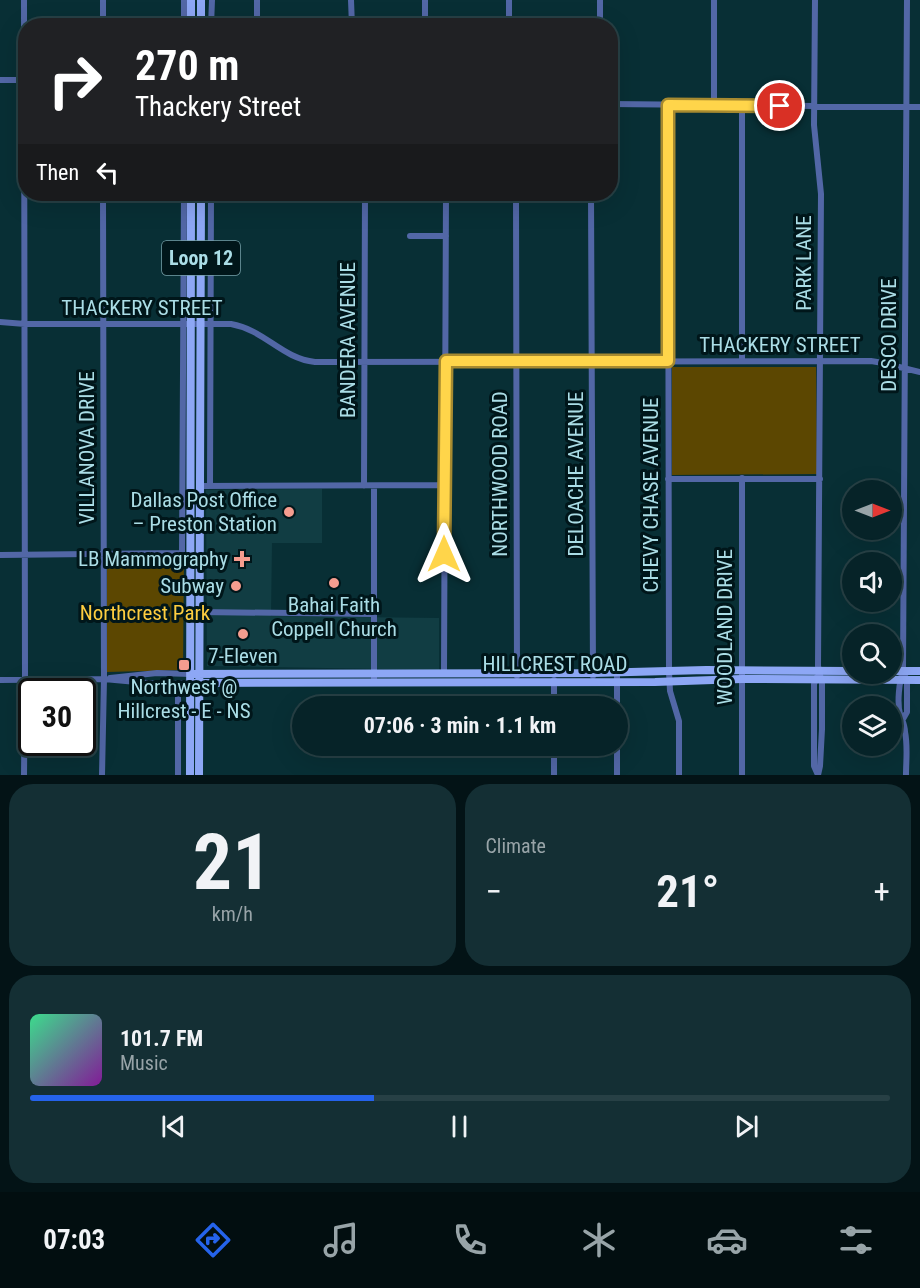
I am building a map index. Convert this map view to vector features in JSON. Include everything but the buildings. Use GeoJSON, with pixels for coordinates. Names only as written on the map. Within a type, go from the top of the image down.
{"type":"FeatureCollection","features":[{"type":"Feature","properties":{"kind":"main road"},"geometry":{"type":"LineString","coordinates":[[191,0],[191,18]]}},
{"type":"Feature","properties":{"kind":"main road"},"geometry":{"type":"LineString","coordinates":[[201,0],[201,18]]}},
{"type":"Feature","properties":{"kind":"main road","name":"Loop 12"},"geometry":{"type":"LineString","coordinates":[[190,775],[188,323],[191,201]]}},
{"type":"Feature","properties":{"kind":"main road","name":"Loop 12"},"geometry":{"type":"LineString","coordinates":[[199,775],[200,612],[205,486],[201,201]]}},
{"type":"Feature","properties":{"kind":"main road"},"geometry":{"type":"LineString","coordinates":[[190,486],[205,486]]}},
{"type":"Feature","properties":{"kind":"main road","name":"HILLCREST ROAD"},"geometry":{"type":"LineString","coordinates":[[190,683],[326,684],[374,678],[442,674],[554,682],[593,678],[842,670]]}},
{"type":"Feature","properties":{"kind":"main road"},"geometry":{"type":"LineString","coordinates":[[903,671],[920,671]]}},
{"type":"Feature","properties":{"kind":"main road","name":"HILLCREST ROAD"},"geometry":{"type":"LineString","coordinates":[[191,674],[326,674],[441,683],[554,673],[593,678]]}},
{"type":"Feature","properties":{"kind":"main road"},"geometry":{"type":"LineString","coordinates":[[270,674],[270,683]]}},
{"type":"Feature","properties":{"kind":"main road"},"geometry":{"type":"LineString","coordinates":[[326,674],[326,684]]}},
{"type":"Feature","properties":{"kind":"main road"},"geometry":{"type":"LineString","coordinates":[[441,683],[442,674]]}},
{"type":"Feature","properties":{"kind":"main road","name":"HILLCREST ROAD"},"geometry":{"type":"LineString","coordinates":[[742,674],[818,679],[920,680]]}},
{"type":"Feature","properties":{"kind":"street"},"geometry":{"type":"LineString","coordinates":[[24,0],[24,18]]}},
{"type":"Feature","properties":{"kind":"street"},"geometry":{"type":"LineString","coordinates":[[103,0],[103,18]]}},
{"type":"Feature","properties":{"kind":"street"},"geometry":{"type":"LineString","coordinates":[[184,0],[184,18]]}},
{"type":"Feature","properties":{"kind":"street"},"geometry":{"type":"LineString","coordinates":[[211,18],[212,0]]}},
{"type":"Feature","properties":{"kind":"street"},"geometry":{"type":"LineString","coordinates":[[257,0],[257,18]]}},
{"type":"Feature","properties":{"kind":"street"},"geometry":{"type":"LineString","coordinates":[[351,0],[352,18]]}},
{"type":"Feature","properties":{"kind":"street"},"geometry":{"type":"LineString","coordinates":[[425,0],[425,18]]}},
{"type":"Feature","properties":{"kind":"street"},"geometry":{"type":"LineString","coordinates":[[509,0],[509,18]]}},
{"type":"Feature","properties":{"kind":"street"},"geometry":{"type":"LineString","coordinates":[[600,0],[600,18]]}},
{"type":"Feature","properties":{"kind":"street"},"geometry":{"type":"LineString","coordinates":[[714,0],[714,105]]}},
{"type":"Feature","properties":{"kind":"street","name":"PARK LANE"},"geometry":{"type":"LineString","coordinates":[[815,0],[814,125],[821,194],[818,679],[822,729],[818,775]]}},
{"type":"Feature","properties":{"kind":"street","name":"DESCO DRIVE"},"geometry":{"type":"LineString","coordinates":[[906,775],[906,734],[900,712],[903,680],[907,0]]}},
{"type":"Feature","properties":{"kind":"street"},"geometry":{"type":"LineString","coordinates":[[0,80],[18,80]]}},
{"type":"Feature","properties":{"kind":"street"},"geometry":{"type":"LineString","coordinates":[[618,104],[920,107]]}},
{"type":"Feature","properties":{"kind":"street","name":"CHEVY CHASE AVENUE"},"geometry":{"type":"LineString","coordinates":[[668,105],[669,677],[671,694],[679,721],[679,775]]}},
{"type":"Feature","properties":{"kind":"street"},"geometry":{"type":"LineString","coordinates":[[742,105],[742,361]]}},
{"type":"Feature","properties":{"kind":"street"},"geometry":{"type":"LineString","coordinates":[[25,201],[25,678]]}},
{"type":"Feature","properties":{"kind":"street","name":"VILLANOVA DRIVE"},"geometry":{"type":"LineString","coordinates":[[102,775],[104,679],[103,201]]}},
{"type":"Feature","properties":{"kind":"street"},"geometry":{"type":"LineString","coordinates":[[0,555],[182,553],[188,323],[184,201]]}},
{"type":"Feature","properties":{"kind":"street"},"geometry":{"type":"LineString","coordinates":[[211,201],[205,486],[444,486]]}},
{"type":"Feature","properties":{"kind":"street","name":"BANDERA AVENUE"},"geometry":{"type":"LineString","coordinates":[[364,486],[365,201]]}},
{"type":"Feature","properties":{"kind":"street"},"geometry":{"type":"LineString","coordinates":[[442,674],[446,201]]}},
{"type":"Feature","properties":{"kind":"street","name":"NORTHWOOD ROAD"},"geometry":{"type":"LineString","coordinates":[[516,201],[517,678]]}},
{"type":"Feature","properties":{"kind":"street","name":"DELOACHE AVENUE"},"geometry":{"type":"LineString","coordinates":[[591,201],[593,678]]}},
{"type":"Feature","properties":{"kind":"street"},"geometry":{"type":"LineString","coordinates":[[410,236],[446,236]]}},
{"type":"Feature","properties":{"kind":"street","name":"THACKERY STREET"},"geometry":{"type":"LineString","coordinates":[[0,322],[231,324],[250,329],[287,354],[307,361],[871,361],[920,372]]}},
{"type":"Feature","properties":{"kind":"street","name":"WOODLAND DRIVE"},"geometry":{"type":"LineString","coordinates":[[742,478],[742,775]]}},
{"type":"Feature","properties":{"kind":"street"},"geometry":{"type":"LineString","coordinates":[[668,479],[820,479]]}},
{"type":"Feature","properties":{"kind":"street"},"geometry":{"type":"LineString","coordinates":[[374,486],[374,678]]}},
{"type":"Feature","properties":{"kind":"street"},"geometry":{"type":"LineString","coordinates":[[200,612],[373,614]]}},
{"type":"Feature","properties":{"kind":"street"},"geometry":{"type":"LineString","coordinates":[[104,679],[157,673],[191,674]]}},
{"type":"Feature","properties":{"kind":"street"},"geometry":{"type":"LineString","coordinates":[[554,673],[554,696]]}},
{"type":"Feature","properties":{"kind":"street"},"geometry":{"type":"LineString","coordinates":[[617,678],[617,696]]}},
{"type":"Feature","properties":{"kind":"street"},"geometry":{"type":"LineString","coordinates":[[96,679],[158,684],[190,683]]}},
{"type":"Feature","properties":{"kind":"street"},"geometry":{"type":"LineString","coordinates":[[0,680],[18,680]]}},
{"type":"Feature","properties":{"kind":"street"},"geometry":{"type":"LineString","coordinates":[[178,698],[178,775]]}},
{"type":"Feature","properties":{"kind":"street"},"geometry":{"type":"LineString","coordinates":[[24,756],[24,775]]}},
{"type":"Feature","properties":{"kind":"street"},"geometry":{"type":"LineString","coordinates":[[554,756],[554,775]]}},
{"type":"Feature","properties":{"kind":"street"},"geometry":{"type":"LineString","coordinates":[[617,756],[617,775]]}},
{"type":"Feature","properties":{"kind":"shaded area"},"geometry":{"type":"Polygon","coordinates":[[[322,489],[322,543],[272,543],[271,616],[439,618],[439,670],[207,666],[206,490],[322,489]]]}},
{"type":"Feature","properties":{"kind":"green space"},"geometry":{"type":"Polygon","coordinates":[[[672,367],[816,367],[817,474],[672,475],[672,367]]]}},
{"type":"Feature","properties":{"kind":"green space","name":"Northcrest Park"},"geometry":{"type":"Polygon","coordinates":[[[184,555],[183,670],[107,672],[107,556],[184,555]]]}},
{"type":"Feature","properties":{"kind":"place","name":"Dallas Post Office – Preston Station"},"geometry":{"type":"Point","coordinates":[289,512]}},
{"type":"Feature","properties":{"kind":"place","name":"LB Mammography"},"geometry":{"type":"Point","coordinates":[242,559]}},
{"type":"Feature","properties":{"kind":"place","name":"Bahai Faith Coppell Church"},"geometry":{"type":"Point","coordinates":[334,583]}},
{"type":"Feature","properties":{"kind":"place","name":"Subway"},"geometry":{"type":"Point","coordinates":[236,586]}},
{"type":"Feature","properties":{"kind":"place","name":"7-Eleven"},"geometry":{"type":"Point","coordinates":[243,634]}},
{"type":"Feature","properties":{"kind":"place","name":"Northwest @ Hillcrest - E - NS"},"geometry":{"type":"Point","coordinates":[184,665]}},
{"type":"Feature","properties":{"kind":"route"},"geometry":{"type":"LineString","coordinates":[[444,554],[446,361],[668,361],[668,105],[780,106]]}}]}
